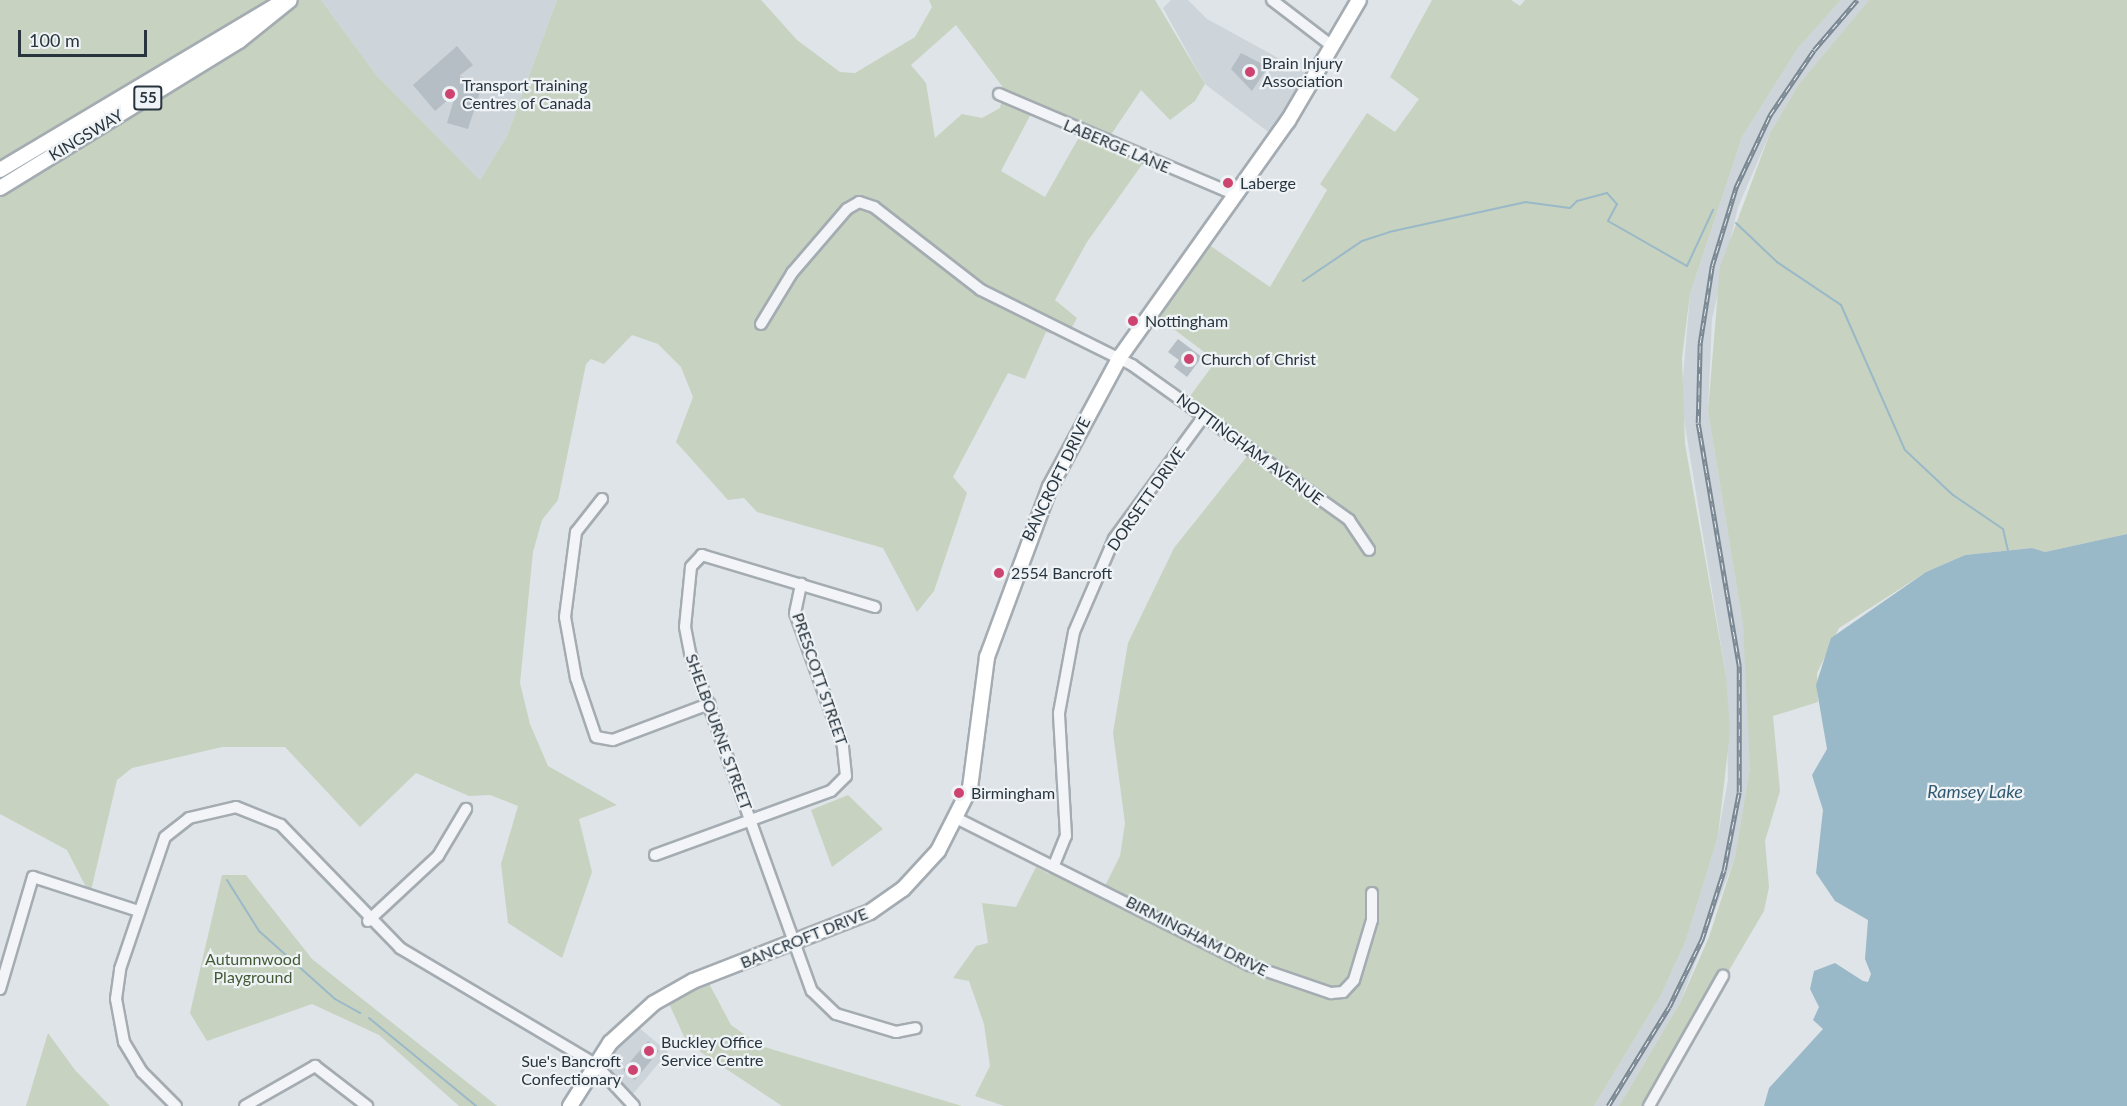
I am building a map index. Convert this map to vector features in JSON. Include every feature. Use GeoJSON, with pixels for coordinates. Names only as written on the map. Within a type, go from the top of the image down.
{"type":"FeatureCollection","features":[{"type":"Feature","properties":{"kind":"main road","name":"KINGSWAY"},"geometry":{"type":"LineString","coordinates":[[0,170],[288,0]]}},
{"type":"Feature","properties":{"kind":"main road","name":"KINGSWAY"},"geometry":{"type":"LineString","coordinates":[[0,188],[247,36],[288,0]]}},
{"type":"Feature","properties":{"kind":"main road","name":"BANCROFT DRIVE"},"geometry":{"type":"LineString","coordinates":[[570,1106],[595,1064],[631,1020],[666,995],[846,924],[893,897],[931,861],[958,819],[974,774],[987,657],[1006,595],[1050,486],[1120,357],[1236,195],[1359,0]]}},
{"type":"Feature","properties":{"kind":"street"},"geometry":{"type":"LineString","coordinates":[[1272,0],[1332,46]]}},
{"type":"Feature","properties":{"kind":"street","name":"LABERGE LANE"},"geometry":{"type":"LineString","coordinates":[[999,94],[1236,195]]}},
{"type":"Feature","properties":{"kind":"street","name":"NOTTINGHAM AVENUE"},"geometry":{"type":"LineString","coordinates":[[761,324],[819,240],[859,202],[1011,308],[1120,357],[1349,520],[1369,550]]}},
{"type":"Feature","properties":{"kind":"street","name":"DORSETT DRIVE"},"geometry":{"type":"LineString","coordinates":[[1054,865],[1066,836],[1059,713],[1074,632],[1114,539],[1204,416]]}},
{"type":"Feature","properties":{"kind":"street"},"geometry":{"type":"LineString","coordinates":[[602,499],[576,532],[565,617],[576,678],[596,737],[613,740],[709,704]]}},
{"type":"Feature","properties":{"kind":"street","name":"SHELBOURNE STREET"},"geometry":{"type":"LineString","coordinates":[[875,607],[711,555],[694,561],[686,639],[812,991],[830,1011],[896,1032],[916,1028]]}},
{"type":"Feature","properties":{"kind":"street","name":"PRESCOTT STREET"},"geometry":{"type":"LineString","coordinates":[[751,820],[831,791],[847,772],[843,746],[795,613],[801,584]]}},
{"type":"Feature","properties":{"kind":"street"},"geometry":{"type":"LineString","coordinates":[[176,1106],[135,1064],[120,1026],[117,984],[154,858],[171,830],[189,818],[236,807],[281,825],[368,921],[411,957],[595,1064],[634,1106]]}},
{"type":"Feature","properties":{"kind":"street"},"geometry":{"type":"LineString","coordinates":[[368,921],[438,856],[466,809]]}},
{"type":"Feature","properties":{"kind":"street","name":"BIRMINGHAM DRIVE"},"geometry":{"type":"LineString","coordinates":[[958,819],[1054,865],[1249,965],[1336,993],[1354,980],[1372,920],[1372,893]]}},
{"type":"Feature","properties":{"kind":"street"},"geometry":{"type":"LineString","coordinates":[[655,855],[751,820]]}},
{"type":"Feature","properties":{"kind":"street"},"geometry":{"type":"LineString","coordinates":[[0,989],[33,877],[138,911]]}},
{"type":"Feature","properties":{"kind":"street"},"geometry":{"type":"LineString","coordinates":[[1649,1106],[1724,976]]}},
{"type":"Feature","properties":{"kind":"street"},"geometry":{"type":"LineString","coordinates":[[245,1106],[315,1066],[367,1106]]}},
{"type":"Feature","properties":{"kind":"shaded area"},"geometry":{"type":"Polygon","coordinates":[[[321,0],[557,0],[507,136],[480,180],[377,76],[321,0]]]}},
{"type":"Feature","properties":{"kind":"shaded area"},"geometry":{"type":"Polygon","coordinates":[[[1171,0],[1188,0],[1207,19],[1313,77],[1275,137],[1205,84],[1163,8],[1171,0]]]}},
{"type":"Feature","properties":{"kind":"shaded area"},"geometry":{"type":"Polygon","coordinates":[[[1841,0],[1869,0],[1799,84],[1770,133],[1738,207],[1712,319],[1708,411],[1743,625],[1751,718],[1750,767],[1735,857],[1680,1003],[1619,1106],[1594,1106],[1661,995],[1686,940],[1718,836],[1728,780],[1726,676],[1681,401],[1690,294],[1742,137],[1798,48],[1841,0]]]}},
{"type":"Feature","properties":{"kind":"shaded area"},"geometry":{"type":"Polygon","coordinates":[[[631,1021],[668,1052],[628,1100],[596,1064],[631,1021]]]}},
{"type":"Feature","properties":{"kind":"green space"},"geometry":{"type":"Polygon","coordinates":[[[0,0],[321,0],[377,76],[480,180],[507,136],[557,0],[761,0],[797,40],[840,72],[855,73],[915,37],[932,7],[929,0],[1155,0],[1205,84],[1195,101],[1170,120],[1141,90],[1106,142],[1146,159],[1087,242],[1055,300],[1077,318],[1066,338],[1046,332],[1025,379],[1008,373],[953,477],[967,493],[934,591],[917,612],[883,548],[757,512],[744,498],[728,500],[676,442],[693,397],[681,367],[658,344],[632,335],[604,364],[591,359],[586,364],[558,500],[542,520],[533,552],[520,683],[530,724],[548,766],[617,805],[579,819],[592,872],[562,958],[508,923],[501,864],[518,806],[490,795],[469,796],[416,773],[360,827],[285,747],[222,747],[132,768],[117,780],[90,895],[67,850],[0,814],[0,0]],[[956,25],[911,65],[926,83],[935,138],[962,114],[982,118],[1000,108],[1005,90],[956,25]],[[1033,110],[1001,171],[1045,197],[1082,132],[1033,110]]]}},
{"type":"Feature","properties":{"kind":"green space"},"geometry":{"type":"Polygon","coordinates":[[[1432,0],[1511,0],[1520,6],[1525,0],[1841,0],[1798,48],[1742,137],[1690,294],[1682,358],[1685,444],[1726,676],[1730,731],[1718,836],[1686,940],[1661,995],[1594,1106],[1004,1106],[975,1096],[990,1066],[984,1024],[969,981],[953,978],[976,946],[988,943],[982,903],[1016,907],[1036,867],[1049,874],[1052,866],[1103,890],[1120,856],[1125,823],[1113,733],[1128,643],[1174,548],[1256,445],[1190,396],[1216,361],[1150,311],[1202,240],[1270,287],[1327,190],[1320,184],[1367,113],[1395,132],[1419,99],[1390,77],[1432,0]]]}},
{"type":"Feature","properties":{"kind":"green space"},"geometry":{"type":"Polygon","coordinates":[[[1869,0],[2127,0],[2127,534],[2045,552],[2032,548],[1965,555],[1926,572],[1839,628],[1817,673],[1818,702],[1773,716],[1780,791],[1765,841],[1769,887],[1764,911],[1649,1106],[1619,1106],[1680,1003],[1709,937],[1735,857],[1750,767],[1743,625],[1708,411],[1720,267],[1770,133],[1799,84],[1869,0]]]}},
{"type":"Feature","properties":{"kind":"green space"},"geometry":{"type":"Polygon","coordinates":[[[848,795],[883,829],[832,867],[811,810],[848,795]]]}},
{"type":"Feature","properties":{"kind":"green space","name":"Autumnwood Playground"},"geometry":{"type":"Polygon","coordinates":[[[222,875],[246,875],[312,959],[497,1106],[459,1106],[379,1035],[312,1004],[207,1041],[190,1013],[222,875]]]}},
{"type":"Feature","properties":{"kind":"green space"},"geometry":{"type":"Polygon","coordinates":[[[705,976],[731,1025],[761,1046],[962,1106],[782,1106],[687,1043],[665,995],[705,976]]]}},
{"type":"Feature","properties":{"kind":"green space"},"geometry":{"type":"Polygon","coordinates":[[[48,1033],[75,1070],[110,1106],[26,1106],[48,1033]]]}},
{"type":"Feature","properties":{"kind":"water","name":"Ramsey Lake"},"geometry":{"type":"Polygon","coordinates":[[[2127,534],[2127,1106],[1764,1106],[1769,1088],[1823,1029],[1813,1020],[1819,1007],[1810,989],[1814,971],[1835,963],[1863,981],[1868,982],[1871,974],[1865,959],[1868,920],[1835,901],[1816,873],[1823,810],[1812,775],[1827,749],[1816,685],[1831,638],[1926,572],[1965,555],[2032,548],[2045,552],[2127,534]]]}},
{"type":"Feature","properties":{"kind":"building","name":"Transport Training Centres of Canada"},"geometry":{"type":"Polygon","coordinates":[[[457,46],[473,65],[459,76],[483,83],[468,129],[447,123],[456,93],[435,111],[413,85],[457,46]]]}},
{"type":"Feature","properties":{"kind":"building","name":"Brain Injury Association"},"geometry":{"type":"Polygon","coordinates":[[[1241,53],[1268,67],[1252,91],[1231,69],[1241,53]]]}},
{"type":"Feature","properties":{"kind":"building","name":"Church of Christ"},"geometry":{"type":"Polygon","coordinates":[[[1178,339],[1202,357],[1187,377],[1174,367],[1179,360],[1168,352],[1178,339]]]}},
{"type":"Feature","properties":{"kind":"building"},"geometry":{"type":"Polygon","coordinates":[[[648,1041],[659,1051],[635,1080],[623,1070],[648,1041]]]}},
{"type":"Feature","properties":{"kind":"waterway"},"geometry":{"type":"LineString","coordinates":[[1303,281],[1362,241],[1389,232],[1525,202],[1570,208],[1577,201],[1607,193],[1617,204],[1608,221],[1687,266],[1713,210]]}},
{"type":"Feature","properties":{"kind":"waterway"},"geometry":{"type":"LineString","coordinates":[[1736,223],[1777,262],[1841,305],[1905,450],[1953,495],[2003,529],[2008,550]]}},
{"type":"Feature","properties":{"kind":"waterway"},"geometry":{"type":"LineString","coordinates":[[227,880],[259,931],[335,999],[360,1013]]}},
{"type":"Feature","properties":{"kind":"waterway"},"geometry":{"type":"LineString","coordinates":[[369,1018],[476,1106]]}},
{"type":"Feature","properties":{"kind":"railway"},"geometry":{"type":"LineString","coordinates":[[1608,1106],[1669,1007],[1702,939],[1724,870],[1739,792],[1739,666],[1698,423],[1700,343],[1712,266],[1736,187],[1770,115],[1814,50],[1857,0]]}},
{"type":"Feature","properties":{"kind":"place","name":"Brain Injury Association"},"geometry":{"type":"Point","coordinates":[1250,72]}},
{"type":"Feature","properties":{"kind":"place","name":"Transport Training Centres of Canada"},"geometry":{"type":"Point","coordinates":[450,94]}},
{"type":"Feature","properties":{"kind":"place","name":"Laberge"},"geometry":{"type":"Point","coordinates":[1228,183]}},
{"type":"Feature","properties":{"kind":"place","name":"Nottingham"},"geometry":{"type":"Point","coordinates":[1133,321]}},
{"type":"Feature","properties":{"kind":"place","name":"Church of Christ"},"geometry":{"type":"Point","coordinates":[1189,359]}},
{"type":"Feature","properties":{"kind":"place","name":"2554 Bancroft"},"geometry":{"type":"Point","coordinates":[999,573]}},
{"type":"Feature","properties":{"kind":"place","name":"Birmingham"},"geometry":{"type":"Point","coordinates":[959,793]}},
{"type":"Feature","properties":{"kind":"place","name":"Buckley Office Service Centre"},"geometry":{"type":"Point","coordinates":[649,1051]}},
{"type":"Feature","properties":{"kind":"place","name":"Sue's Bancroft Confectionary"},"geometry":{"type":"Point","coordinates":[633,1070]}}]}
